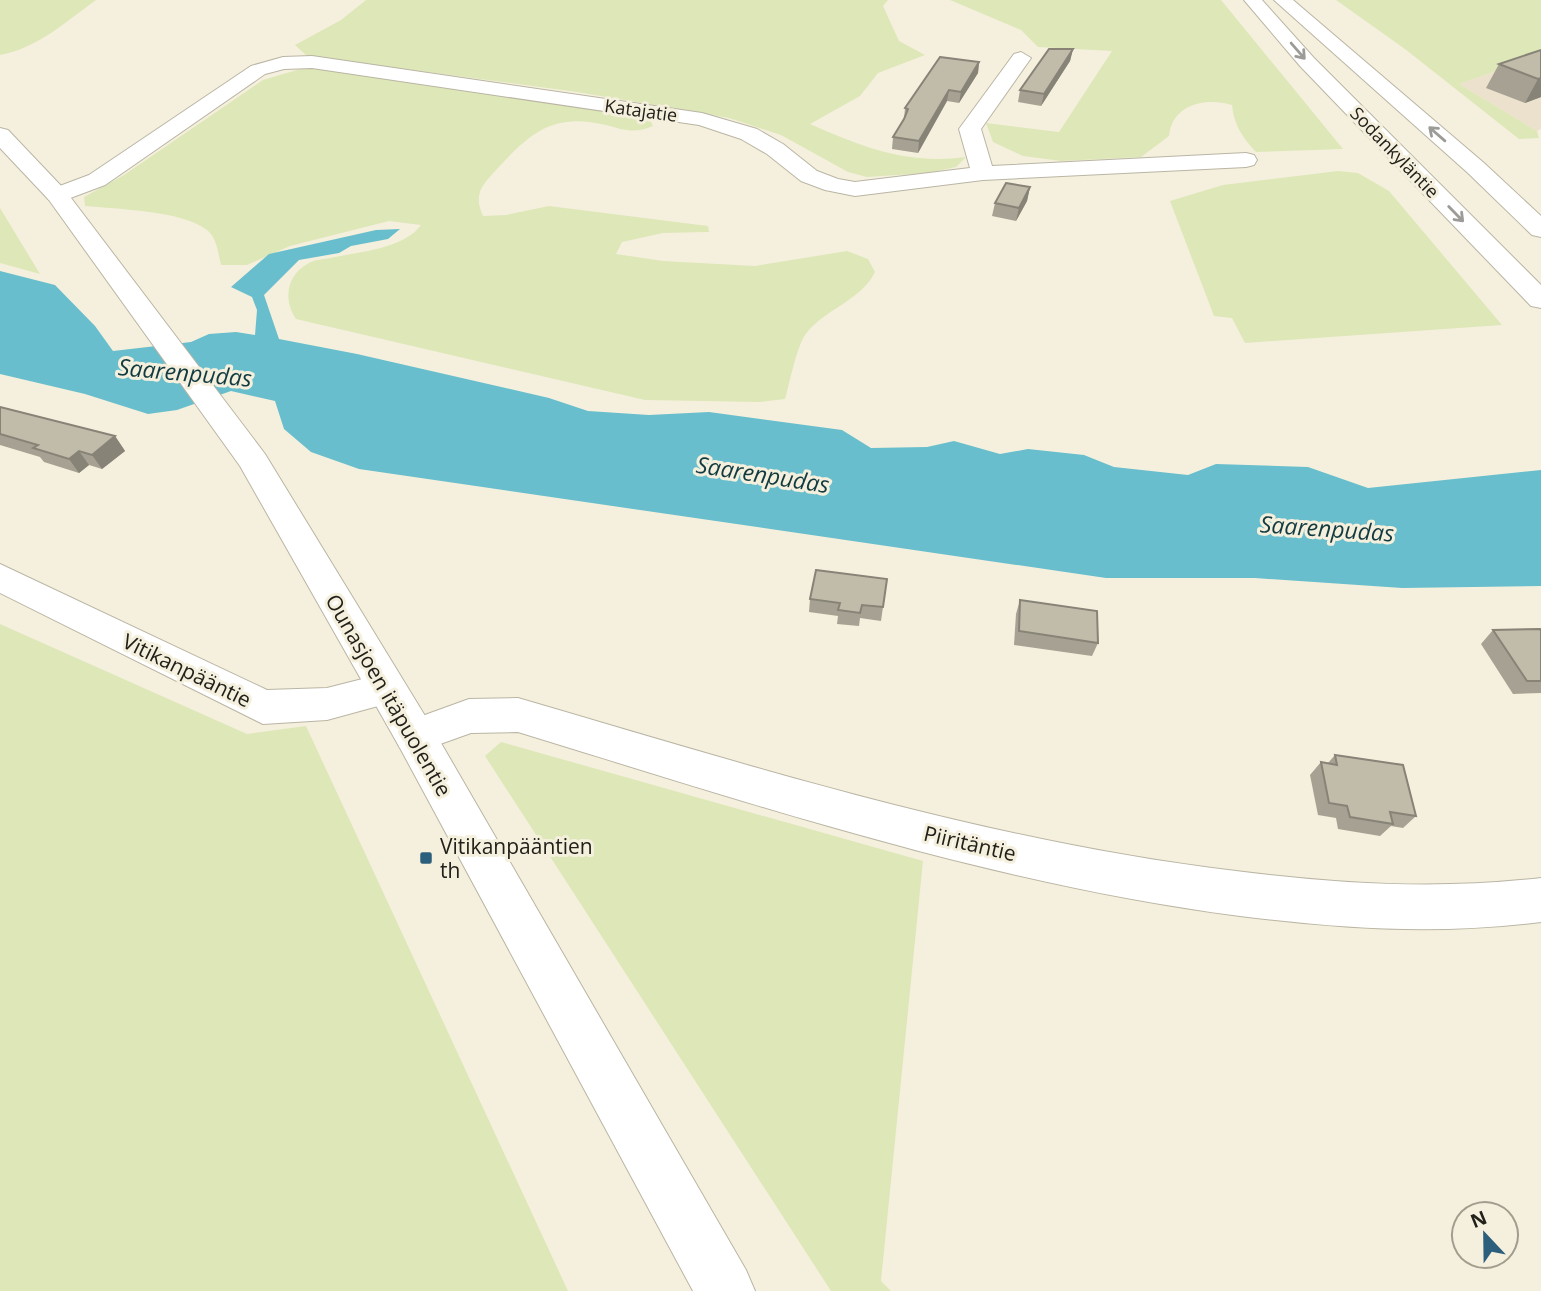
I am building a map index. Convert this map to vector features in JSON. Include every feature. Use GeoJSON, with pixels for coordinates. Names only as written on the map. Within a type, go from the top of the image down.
{"type":"FeatureCollection","features":[{"type":"Feature","properties":{"kind":"main road","name":"Sodankyläntie"},"geometry":{"type":"LineString","coordinates":[[1253,0],[1307,62],[1541,300]]}},
{"type":"Feature","properties":{"kind":"main road","name":"Sodankyläntie"},"geometry":{"type":"LineString","coordinates":[[1283,0],[1466,160],[1541,230]]}},
{"type":"Feature","properties":{"kind":"main road"},"geometry":{"type":"LineString","coordinates":[[984,173],[971,129],[1021,58]]}},
{"type":"Feature","properties":{"kind":"main road","name":"Katajatie"},"geometry":{"type":"LineString","coordinates":[[57,195],[97,180],[167,135],[258,70],[283,63],[313,62],[702,119],[749,134],[775,149],[809,176],[833,185],[855,189],[984,173],[1246,160]]}},
{"type":"Feature","properties":{"kind":"main road","name":"Ounasjoen itäpuolentie"},"geometry":{"type":"LineString","coordinates":[[0,135],[57,195],[254,462],[415,736],[725,1291]]}},
{"type":"Feature","properties":{"kind":"main road","name":"Vitikanpääntie"},"geometry":{"type":"LineString","coordinates":[[0,577],[262,707],[327,704],[386,689]]}},
{"type":"Feature","properties":{"kind":"main road","name":"Piiritäntie"},"geometry":{"type":"LineString","coordinates":[[415,736],[469,716],[518,715],[888,824],[1082,869],[1219,893],[1360,907],[1461,908],[1541,900]]}},
{"type":"Feature","properties":{"kind":"shaded area"},"geometry":{"type":"Polygon","coordinates":[[[1525,61],[1541,66],[1541,129],[1537,131],[1459,84],[1525,61]]]}},
{"type":"Feature","properties":{"kind":"green space"},"geometry":{"type":"Polygon","coordinates":[[[0,0],[96,0],[39,40],[0,55],[0,0]]]}},
{"type":"Feature","properties":{"kind":"green space"},"geometry":{"type":"Polygon","coordinates":[[[366,0],[888,0],[883,6],[899,41],[925,55],[878,73],[860,96],[810,124],[886,152],[924,158],[966,157],[956,167],[928,173],[867,177],[848,172],[781,135],[729,118],[577,92],[307,56],[295,45],[341,20],[366,0]]]}},
{"type":"Feature","properties":{"kind":"green space"},"geometry":{"type":"Polygon","coordinates":[[[950,0],[1221,0],[1343,149],[1256,152],[1240,130],[1232,105],[1212,102],[1183,110],[1176,117],[1169,136],[1141,157],[1061,161],[1023,156],[993,142],[986,123],[1059,132],[1112,51],[1038,47],[1021,30],[950,0]]]}},
{"type":"Feature","properties":{"kind":"green space"},"geometry":{"type":"Polygon","coordinates":[[[1336,0],[1541,0],[1541,66],[1525,61],[1459,84],[1537,131],[1539,138],[1519,139],[1405,49],[1336,0]]]}},
{"type":"Feature","properties":{"kind":"green space"},"geometry":{"type":"Polygon","coordinates":[[[307,67],[459,86],[649,118],[653,126],[635,131],[571,121],[544,129],[532,136],[520,145],[483,185],[479,202],[483,216],[506,215],[549,206],[708,226],[709,232],[663,233],[622,242],[616,254],[663,261],[755,266],[847,251],[868,259],[875,272],[861,290],[822,318],[805,335],[785,399],[760,402],[645,400],[296,319],[288,296],[291,281],[301,268],[316,260],[392,244],[404,239],[421,225],[389,221],[290,246],[247,265],[221,265],[213,237],[196,224],[149,212],[85,206],[84,197],[124,175],[263,80],[307,67]]]}},
{"type":"Feature","properties":{"kind":"green space"},"geometry":{"type":"Polygon","coordinates":[[[1338,171],[1358,173],[1389,191],[1502,325],[1245,343],[1232,318],[1214,316],[1170,201],[1223,185],[1338,171]]]}},
{"type":"Feature","properties":{"kind":"green space"},"geometry":{"type":"Polygon","coordinates":[[[0,208],[40,274],[0,263],[0,208]]]}},
{"type":"Feature","properties":{"kind":"green space"},"geometry":{"type":"Polygon","coordinates":[[[0,624],[247,734],[306,726],[568,1291],[0,1291],[0,624]]]}},
{"type":"Feature","properties":{"kind":"green space"},"geometry":{"type":"Polygon","coordinates":[[[501,742],[923,861],[881,1281],[891,1291],[831,1291],[485,756],[501,742]]]}},
{"type":"Feature","properties":{"kind":"water","name":"Saarenpudas"},"geometry":{"type":"Polygon","coordinates":[[[400,229],[388,239],[351,246],[339,253],[299,260],[264,295],[279,339],[549,398],[588,411],[649,415],[709,412],[842,430],[871,448],[927,447],[954,441],[1000,454],[1028,449],[1084,455],[1114,467],[1188,475],[1216,464],[1308,467],[1368,488],[1541,470],[1541,586],[1402,588],[1255,578],[1106,578],[359,469],[311,452],[284,429],[275,401],[231,391],[177,410],[148,414],[85,394],[0,374],[0,271],[55,285],[95,326],[113,351],[191,342],[209,334],[236,332],[255,335],[257,310],[252,297],[231,287],[269,254],[376,230],[400,229]]]}},
{"type":"Feature","properties":{"kind":"building"},"geometry":{"type":"Polygon","coordinates":[[[1049,49],[1073,49],[1044,94],[1020,90],[1049,49]]]}},
{"type":"Feature","properties":{"kind":"building"},"geometry":{"type":"Polygon","coordinates":[[[1541,50],[1541,78],[1538,79],[1499,64],[1541,50]]]}},
{"type":"Feature","properties":{"kind":"building"},"geometry":{"type":"Polygon","coordinates":[[[940,57],[979,62],[961,92],[949,90],[919,141],[893,137],[904,119],[908,109],[905,108],[940,57]]]}},
{"type":"Feature","properties":{"kind":"building"},"geometry":{"type":"Polygon","coordinates":[[[1006,183],[1030,187],[1019,208],[995,203],[1006,183]]]}},
{"type":"Feature","properties":{"kind":"building"},"geometry":{"type":"Polygon","coordinates":[[[0,407],[115,436],[92,455],[79,451],[69,459],[33,448],[38,445],[0,434],[0,407]]]}},
{"type":"Feature","properties":{"kind":"building"},"geometry":{"type":"Polygon","coordinates":[[[816,570],[887,579],[883,607],[862,605],[860,613],[838,610],[840,603],[810,599],[816,570]]]}},
{"type":"Feature","properties":{"kind":"building"},"geometry":{"type":"Polygon","coordinates":[[[1020,600],[1097,611],[1098,643],[1019,631],[1020,600]]]}},
{"type":"Feature","properties":{"kind":"building"},"geometry":{"type":"Polygon","coordinates":[[[1540,629],[1541,681],[1527,681],[1493,630],[1540,629]]]}},
{"type":"Feature","properties":{"kind":"building"},"geometry":{"type":"Polygon","coordinates":[[[1335,755],[1403,765],[1416,816],[1390,812],[1393,824],[1350,817],[1347,806],[1329,803],[1321,762],[1337,765],[1335,755]]]}},
{"type":"Feature","properties":{"kind":"place","name":"Vitikanpääntien th"},"geometry":{"type":"Point","coordinates":[426,858]}}]}
